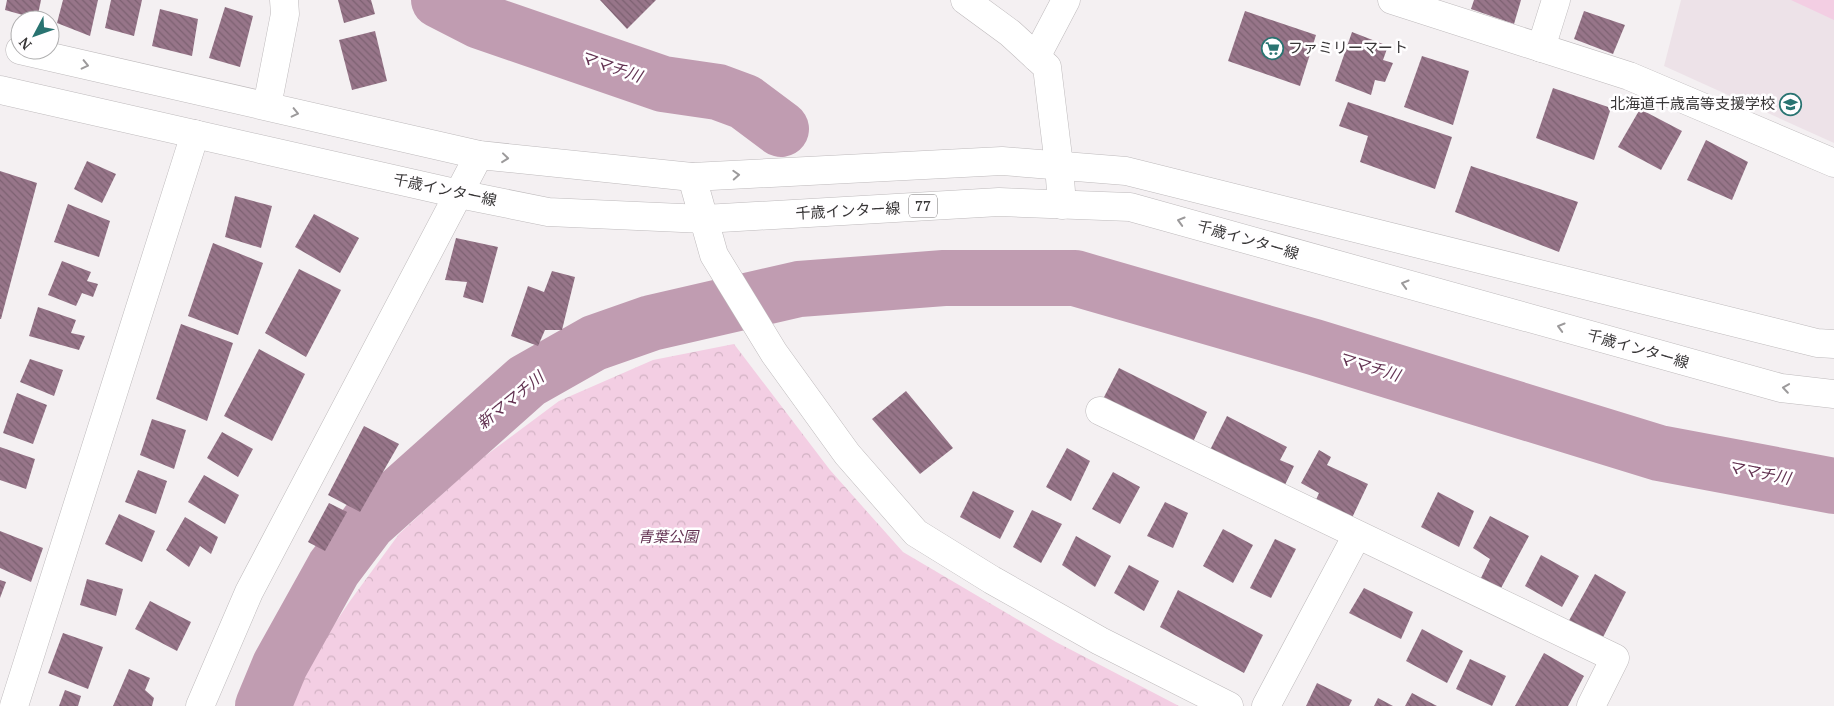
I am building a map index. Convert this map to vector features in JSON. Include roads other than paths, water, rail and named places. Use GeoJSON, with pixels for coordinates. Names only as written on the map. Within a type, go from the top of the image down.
{"type":"FeatureCollection","features":[{"type":"Feature","properties":{"kind":"street"},"geometry":{"type":"LineString","coordinates":[[267,106],[284,14],[284,0]]}},
{"type":"Feature","properties":{"kind":"street"},"geometry":{"type":"LineString","coordinates":[[965,0],[1010,33],[1047,67],[1062,205]]}},
{"type":"Feature","properties":{"kind":"street"},"geometry":{"type":"LineString","coordinates":[[1036,57],[1066,0]]}},
{"type":"Feature","properties":{"kind":"street"},"geometry":{"type":"LineString","coordinates":[[1392,0],[1629,76],[1834,163]]}},
{"type":"Feature","properties":{"kind":"street"},"geometry":{"type":"LineString","coordinates":[[1541,48],[1556,0]]}},
{"type":"Feature","properties":{"kind":"street"},"geometry":{"type":"LineString","coordinates":[[60,59],[478,155],[692,178],[1002,161],[1126,170],[1817,343],[1834,344]]}},
{"type":"Feature","properties":{"kind":"street","name":"千歳インター線"},"geometry":{"type":"LineString","coordinates":[[0,90],[459,194],[548,212],[704,219],[999,202],[1130,207],[1781,388],[1834,394]]}},
{"type":"Feature","properties":{"kind":"street"},"geometry":{"type":"LineString","coordinates":[[14,706],[195,134]]}},
{"type":"Feature","properties":{"kind":"street"},"geometry":{"type":"LineString","coordinates":[[200,706],[248,592],[478,155]]}},
{"type":"Feature","properties":{"kind":"street"},"geometry":{"type":"LineString","coordinates":[[692,178],[714,255],[774,353],[847,454],[916,533],[992,580],[1100,641],[1229,706]]}},
{"type":"Feature","properties":{"kind":"street"},"geometry":{"type":"LineString","coordinates":[[1100,411],[1615,658],[1591,706]]}},
{"type":"Feature","properties":{"kind":"street"},"geometry":{"type":"LineString","coordinates":[[1266,706],[1357,534]]}},
{"type":"Feature","properties":{"kind":"waterway","name":"ママチ川"},"geometry":{"type":"LineString","coordinates":[[439,0],[480,21],[663,84],[718,92],[745,102],[781,129]]}},
{"type":"Feature","properties":{"kind":"waterway","name":"ママチ川"},"geometry":{"type":"LineString","coordinates":[[263,706],[280,665],[334,568],[368,523],[527,381],[594,343],[651,323],[799,289],[944,278],[1075,278],[1314,347],[1659,453],[1834,486]]}},
{"type":"Feature","properties":{"kind":"place","name":"ファミリーマート"},"geometry":{"type":"Point","coordinates":[1272,48]}},
{"type":"Feature","properties":{"kind":"place","name":"北海道千歳高等支援学校"},"geometry":{"type":"Point","coordinates":[1791,104]}},
{"type":"Feature","properties":{"kind":"water label","name":"新ママチ川"},"geometry":{"type":"Point","coordinates":[510,400]}},
{"type":"Feature","properties":{"kind":"park label","name":"青葉公園"},"geometry":{"type":"Point","coordinates":[668,537]}}]}
